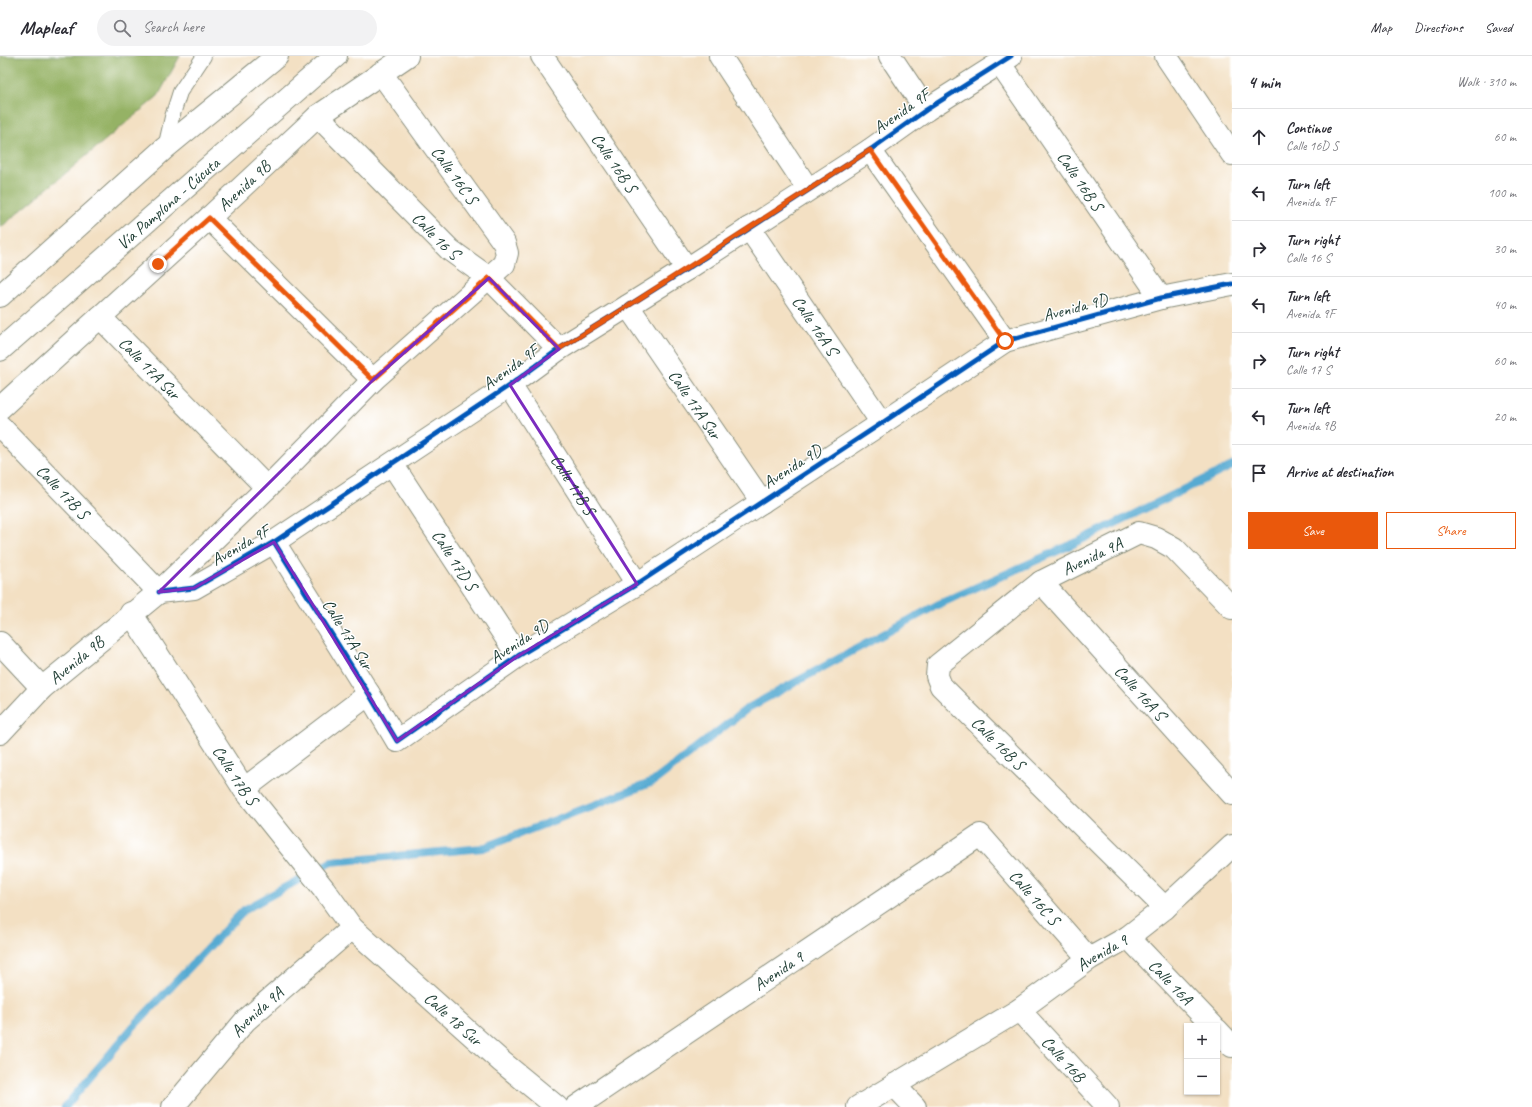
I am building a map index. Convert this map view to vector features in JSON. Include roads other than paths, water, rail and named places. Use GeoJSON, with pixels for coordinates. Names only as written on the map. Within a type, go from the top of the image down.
{"type":"FeatureCollection","features":[{"type":"Feature","properties":{"kind":"main road"},"geometry":{"type":"LineString","coordinates":[[0,296],[165,148],[277,56]]}},
{"type":"Feature","properties":{"kind":"main road","name":"Vía Pamplona - Cúcuta"},"geometry":{"type":"LineString","coordinates":[[0,350],[336,56]]}},
{"type":"Feature","properties":{"kind":"main road","name":"Avenida 9B"},"geometry":{"type":"LineString","coordinates":[[0,408],[209,218],[318,116],[407,56]]}},
{"type":"Feature","properties":{"kind":"main road","name":"Calle 16B S"},"geometry":{"type":"LineString","coordinates":[[542,56],[687,269]]}},
{"type":"Feature","properties":{"kind":"main road"},"geometry":{"type":"LineString","coordinates":[[720,56],[808,189]]}},
{"type":"Feature","properties":{"kind":"main road"},"geometry":{"type":"LineString","coordinates":[[890,56],[926,110]]}},
{"type":"Feature","properties":{"kind":"main road"},"geometry":{"type":"LineString","coordinates":[[1166,56],[1232,154]]}},
{"type":"Feature","properties":{"kind":"main road","name":"Calle 16B S"},"geometry":{"type":"LineString","coordinates":[[1005,60],[1161,298]]}},
{"type":"Feature","properties":{"kind":"main road","name":"Avenida 9F"},"geometry":{"type":"LineString","coordinates":[[159,592],[194,588],[274,542],[510,385],[559,349],[687,269],[870,150],[926,110],[1005,60]]}},
{"type":"Feature","properties":{"kind":"main road","name":"Calle 16C S"},"geometry":{"type":"LineString","coordinates":[[381,73],[504,243],[507,253],[504,264],[489,278]]}},
{"type":"Feature","properties":{"kind":"main road","name":"Calle 16 S"},"geometry":{"type":"LineString","coordinates":[[318,116],[450,250],[489,278],[559,349]]}},
{"type":"Feature","properties":{"kind":"main road"},"geometry":{"type":"LineString","coordinates":[[870,150],[1005,341]]}},
{"type":"Feature","properties":{"kind":"main road"},"geometry":{"type":"LineString","coordinates":[[209,218],[373,380]]}},
{"type":"Feature","properties":{"kind":"main road","name":"Calle 16A S"},"geometry":{"type":"LineString","coordinates":[[749,228],[882,423]]}},
{"type":"Feature","properties":{"kind":"main road","name":"Avenida 9F"},"geometry":{"type":"LineString","coordinates":[[159,592],[267,488],[373,380],[489,278]]}},
{"type":"Feature","properties":{"kind":"main road","name":"Avenida 9D"},"geometry":{"type":"LineString","coordinates":[[397,741],[518,656],[637,584],[1005,341],[1161,298],[1232,284]]}},
{"type":"Feature","properties":{"kind":"main road","name":"Calle 17A Sur"},"geometry":{"type":"LineString","coordinates":[[628,306],[762,502]]}},
{"type":"Feature","properties":{"kind":"main road","name":"Calle 17A Sur"},"geometry":{"type":"LineString","coordinates":[[100,317],[267,488]]}},
{"type":"Feature","properties":{"kind":"main road","name":"Calle 17B S"},"geometry":{"type":"LineString","coordinates":[[510,385],[637,584]]}},
{"type":"Feature","properties":{"kind":"main road","name":"Calle 17B S"},"geometry":{"type":"LineString","coordinates":[[0,426],[159,592]]}},
{"type":"Feature","properties":{"kind":"main road","name":"Calle 17D S"},"geometry":{"type":"LineString","coordinates":[[392,464],[518,656]]}},
{"type":"Feature","properties":{"kind":"main road","name":"Avenida 9A"},"geometry":{"type":"LineString","coordinates":[[1045,586],[1139,533],[1156,538],[1174,548],[1232,608]]}},
{"type":"Feature","properties":{"kind":"main road","name":"Calle 17A Sur"},"geometry":{"type":"LineString","coordinates":[[274,542],[397,741]]}},
{"type":"Feature","properties":{"kind":"main road","name":"Calle 16B S"},"geometry":{"type":"LineString","coordinates":[[1045,586],[938,665],[937,676],[941,686],[1165,908]]}},
{"type":"Feature","properties":{"kind":"main road","name":"Calle 16A S"},"geometry":{"type":"LineString","coordinates":[[1045,586],[1232,794]]}},
{"type":"Feature","properties":{"kind":"main road","name":"Avenida 9B"},"geometry":{"type":"LineString","coordinates":[[0,733],[42,688],[159,592]]}},
{"type":"Feature","properties":{"kind":"main road","name":"Calle 17B S"},"geometry":{"type":"LineString","coordinates":[[131,614],[244,789],[324,889],[352,928]]}},
{"type":"Feature","properties":{"kind":"main road"},"geometry":{"type":"LineString","coordinates":[[0,643],[42,688]]}},
{"type":"Feature","properties":{"kind":"main road"},"geometry":{"type":"LineString","coordinates":[[244,789],[369,694]]}},
{"type":"Feature","properties":{"kind":"main road","name":"Calle 16C S"},"geometry":{"type":"LineString","coordinates":[[980,835],[1089,960]]}},
{"type":"Feature","properties":{"kind":"main road","name":"Avenida 9"},"geometry":{"type":"LineString","coordinates":[[576,1107],[980,835]]}},
{"type":"Feature","properties":{"kind":"main road","name":"Avenida 9"},"geometry":{"type":"LineString","coordinates":[[858,1107],[1018,1010],[1089,960],[1128,937],[1165,908],[1232,846]]}},
{"type":"Feature","properties":{"kind":"main road","name":"Avenida 9A"},"geometry":{"type":"LineString","coordinates":[[173,1107],[245,1021],[352,928]]}},
{"type":"Feature","properties":{"kind":"main road","name":"Calle 18 Sur"},"geometry":{"type":"LineString","coordinates":[[352,928],[502,1062],[557,1107]]}},
{"type":"Feature","properties":{"kind":"main road","name":"Calle 16A"},"geometry":{"type":"LineString","coordinates":[[1128,937],[1210,1023]]}},
{"type":"Feature","properties":{"kind":"main road","name":"Calle 16B"},"geometry":{"type":"LineString","coordinates":[[1018,1010],[1108,1107]]}},
{"type":"Feature","properties":{"kind":"main road"},"geometry":{"type":"LineString","coordinates":[[1220,1033],[1232,1046]]}},
{"type":"Feature","properties":{"kind":"main road"},"geometry":{"type":"LineString","coordinates":[[894,1085],[915,1107]]}},
{"type":"Feature","properties":{"kind":"lane"},"geometry":{"type":"LineString","coordinates":[[165,148],[172,117],[180,92],[204,56]]}},
{"type":"Feature","properties":{"kind":"waterway"},"geometry":{"type":"LineString","coordinates":[[65,1107],[132,1028],[244,910],[331,862],[483,848],[653,782],[748,708],[937,605],[1075,543],[1232,466]]}}]}
